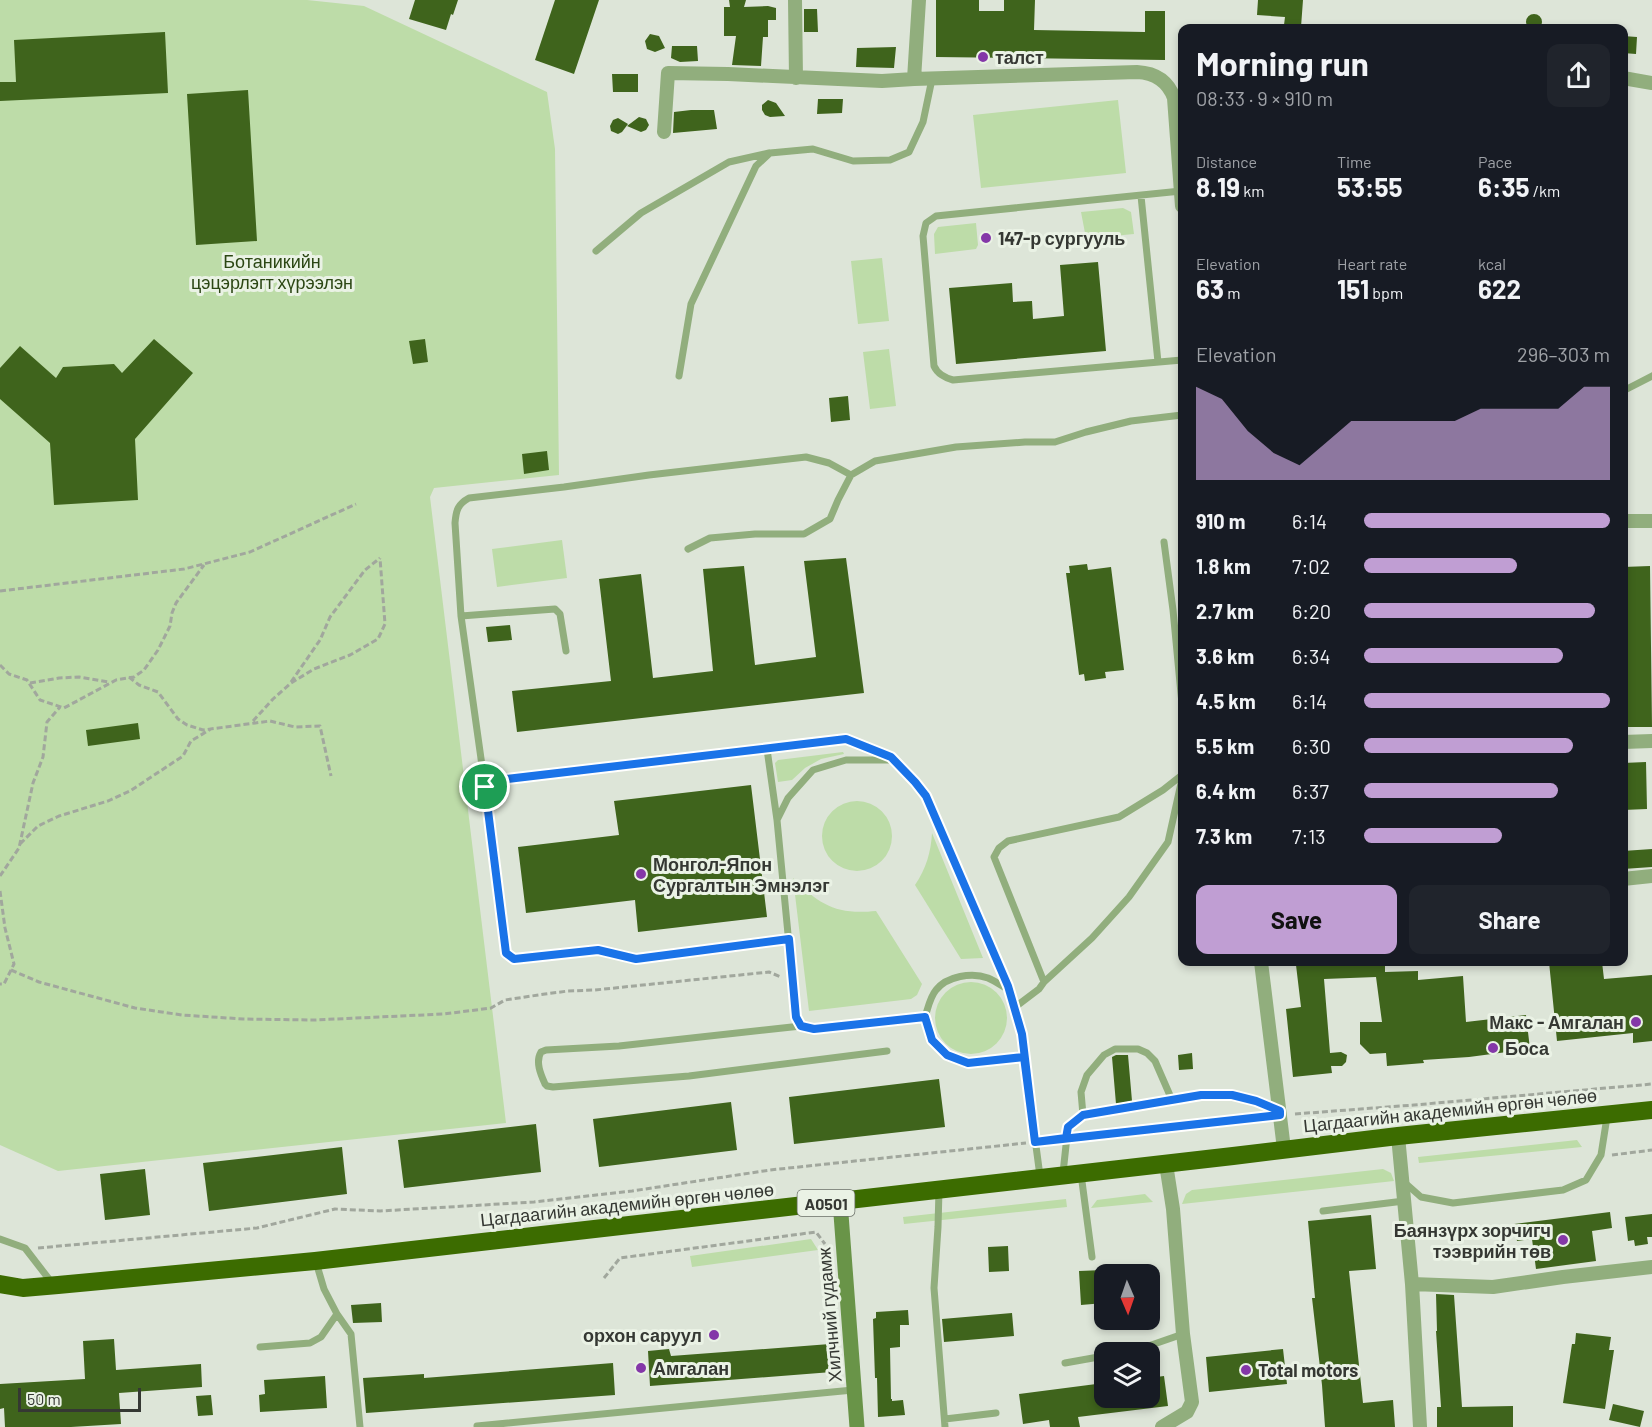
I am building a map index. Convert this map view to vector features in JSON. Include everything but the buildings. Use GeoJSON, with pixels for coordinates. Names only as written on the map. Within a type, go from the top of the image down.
{"type":"FeatureCollection","features":[{"type":"Feature","properties":{"kind":"highway","name":"Цагдаагийн академийн өргөн чөлөө"},"geometry":{"type":"LineString","coordinates":[[0,1284],[23,1288],[315,1261],[1398,1136],[1652,1110]]}},
{"type":"Feature","properties":{"kind":"main road","name":"Хилчний гудамж"},"geometry":{"type":"LineString","coordinates":[[840,1201],[857,1427]]}},
{"type":"Feature","properties":{"kind":"street"},"geometry":{"type":"LineString","coordinates":[[795,0],[796,78]]}},
{"type":"Feature","properties":{"kind":"street"},"geometry":{"type":"LineString","coordinates":[[914,79],[919,0]]}},
{"type":"Feature","properties":{"kind":"street"},"geometry":{"type":"LineString","coordinates":[[664,132],[668,73],[882,81],[1143,72],[1154,75],[1178,94]]}},
{"type":"Feature","properties":{"kind":"street"},"geometry":{"type":"LineString","coordinates":[[1628,79],[1652,83]]}},
{"type":"Feature","properties":{"kind":"street"},"geometry":{"type":"LineString","coordinates":[[1628,521],[1652,521]]}},
{"type":"Feature","properties":{"kind":"street"},"geometry":{"type":"LineString","coordinates":[[1628,742],[1652,741]]}},
{"type":"Feature","properties":{"kind":"street"},"geometry":{"type":"LineString","coordinates":[[1628,878],[1652,876]]}},
{"type":"Feature","properties":{"kind":"street"},"geometry":{"type":"LineString","coordinates":[[1262,966],[1284,1149]]}},
{"type":"Feature","properties":{"kind":"street"},"geometry":{"type":"LineString","coordinates":[[1398,1136],[1412,1284],[1420,1427]]}},
{"type":"Feature","properties":{"kind":"street"},"geometry":{"type":"LineString","coordinates":[[1162,1427],[1187,1412],[1192,1402],[1183,1334],[1173,1209],[1166,1164]]}},
{"type":"Feature","properties":{"kind":"street"},"geometry":{"type":"LineString","coordinates":[[1412,1284],[1492,1287],[1652,1267]]}},
{"type":"Feature","properties":{"kind":"lane"},"geometry":{"type":"LineString","coordinates":[[596,250],[641,213],[729,162],[770,153],[813,149],[853,161],[890,160],[909,152],[923,122],[932,79]]}},
{"type":"Feature","properties":{"kind":"lane"},"geometry":{"type":"LineString","coordinates":[[680,376],[691,304],[756,166],[770,153]]}},
{"type":"Feature","properties":{"kind":"lane"},"geometry":{"type":"LineString","coordinates":[[1142,195],[1158,362]]}},
{"type":"Feature","properties":{"kind":"lane"},"geometry":{"type":"LineString","coordinates":[[1178,196],[1142,195],[936,216],[924,228],[923,236],[934,366],[941,374],[953,380],[1178,360]]}},
{"type":"Feature","properties":{"kind":"lane"},"geometry":{"type":"LineString","coordinates":[[1628,388],[1652,376]]}},
{"type":"Feature","properties":{"kind":"lane"},"geometry":{"type":"LineString","coordinates":[[688,549],[710,538],[755,534],[804,534],[830,519],[850,475],[875,461],[956,447],[1055,442],[1131,421],[1178,416]]}},
{"type":"Feature","properties":{"kind":"lane"},"geometry":{"type":"LineString","coordinates":[[789,939],[636,959],[598,950],[514,959],[506,953],[461,616],[455,511],[460,503],[469,498],[806,457],[829,463],[850,475]]}},
{"type":"Feature","properties":{"kind":"lane"},"geometry":{"type":"LineString","coordinates":[[1164,542],[1178,662]]}},
{"type":"Feature","properties":{"kind":"lane"},"geometry":{"type":"LineString","coordinates":[[461,616],[555,609],[560,614],[566,651]]}},
{"type":"Feature","properties":{"kind":"lane"},"geometry":{"type":"LineString","coordinates":[[485,787],[490,781],[846,739],[891,757],[926,796],[1009,990],[1022,1034],[1040,1178]]}},
{"type":"Feature","properties":{"kind":"lane"},"geometry":{"type":"LineString","coordinates":[[767,749],[777,820],[796,1017],[801,1026]]}},
{"type":"Feature","properties":{"kind":"lane"},"geometry":{"type":"LineString","coordinates":[[777,820],[788,798],[813,770],[846,760],[894,760]]}},
{"type":"Feature","properties":{"kind":"lane"},"geometry":{"type":"LineString","coordinates":[[1044,982],[994,856],[999,848],[1008,841],[1119,817],[1178,780]]}},
{"type":"Feature","properties":{"kind":"lane"},"geometry":{"type":"LineString","coordinates":[[1014,1008],[1039,989],[1092,938],[1129,897],[1168,842],[1178,796]]}},
{"type":"Feature","properties":{"kind":"lane"},"geometry":{"type":"LineString","coordinates":[[1009,990],[987,977],[965,975],[949,980],[936,990],[925,1017],[932,1040],[947,1055],[968,1063],[1024,1057]]}},
{"type":"Feature","properties":{"kind":"lane"},"geometry":{"type":"LineString","coordinates":[[886,1051],[689,1076],[554,1087],[545,1084],[538,1056],[546,1050],[619,1046],[801,1026],[814,1029],[925,1017]]}},
{"type":"Feature","properties":{"kind":"lane"},"geometry":{"type":"LineString","coordinates":[[1083,1115],[1080,1092],[1087,1075],[1104,1055],[1115,1049],[1138,1049],[1147,1053],[1155,1061],[1172,1100]]}},
{"type":"Feature","properties":{"kind":"lane"},"geometry":{"type":"LineString","coordinates":[[1092,1257],[1072,1174],[1066,1138],[1068,1127],[1083,1115],[1201,1095],[1232,1095],[1256,1101],[1280,1113]]}},
{"type":"Feature","properties":{"kind":"lane"},"geometry":{"type":"LineString","coordinates":[[1402,1180],[1421,1197],[1453,1203],[1563,1190],[1586,1180],[1601,1155],[1607,1115]]}},
{"type":"Feature","properties":{"kind":"lane"},"geometry":{"type":"LineString","coordinates":[[939,1190],[934,1288],[945,1423],[996,1413]]}},
{"type":"Feature","properties":{"kind":"lane"},"geometry":{"type":"LineString","coordinates":[[1323,1211],[1404,1201]]}},
{"type":"Feature","properties":{"kind":"lane"},"geometry":{"type":"LineString","coordinates":[[0,1239],[25,1248],[54,1285]]}},
{"type":"Feature","properties":{"kind":"lane"},"geometry":{"type":"LineString","coordinates":[[315,1261],[324,1289],[351,1334],[360,1427]]}},
{"type":"Feature","properties":{"kind":"lane"},"geometry":{"type":"LineString","coordinates":[[260,1347],[310,1343],[321,1337],[337,1314]]}},
{"type":"Feature","properties":{"kind":"lane"},"geometry":{"type":"LineString","coordinates":[[1160,1342],[1183,1334]]}},
{"type":"Feature","properties":{"kind":"lane"},"geometry":{"type":"LineString","coordinates":[[1065,1363],[1094,1358]]}},
{"type":"Feature","properties":{"kind":"lane"},"geometry":{"type":"LineString","coordinates":[[477,1426],[854,1390]]}},
{"type":"Feature","properties":{"kind":"path"},"geometry":{"type":"LineString","coordinates":[[0,591],[173,571],[205,564],[250,552],[356,504]]}},
{"type":"Feature","properties":{"kind":"path"},"geometry":{"type":"LineString","coordinates":[[252,723],[291,683],[314,669],[350,655],[378,639],[386,624],[380,558],[365,570],[330,616],[320,640],[291,683]]}},
{"type":"Feature","properties":{"kind":"path"},"geometry":{"type":"LineString","coordinates":[[0,665],[9,674],[27,680],[40,700],[64,708],[111,682],[134,676],[144,670],[151,660],[170,626],[176,603],[205,564]]}},
{"type":"Feature","properties":{"kind":"path"},"geometry":{"type":"LineString","coordinates":[[29,683],[80,677],[111,682]]}},
{"type":"Feature","properties":{"kind":"path"},"geometry":{"type":"LineString","coordinates":[[129,677],[139,685],[158,692],[178,719],[187,725],[203,730],[270,721],[295,727],[320,726],[331,776]]}},
{"type":"Feature","properties":{"kind":"path"},"geometry":{"type":"LineString","coordinates":[[0,876],[20,848],[33,783],[43,757],[47,722],[60,707]]}},
{"type":"Feature","properties":{"kind":"path"},"geometry":{"type":"LineString","coordinates":[[20,844],[38,826],[59,816],[108,801],[130,791],[183,756],[191,741],[212,728]]}},
{"type":"Feature","properties":{"kind":"path"},"geometry":{"type":"LineString","coordinates":[[0,891],[5,928],[14,964],[4,984],[0,984]]}},
{"type":"Feature","properties":{"kind":"path"},"geometry":{"type":"LineString","coordinates":[[11,970],[39,982],[135,1008],[192,1016],[302,1020],[444,1014],[491,1008],[505,1000],[568,991],[769,972],[793,980]]}},
{"type":"Feature","properties":{"kind":"path"},"geometry":{"type":"LineString","coordinates":[[1066,1138],[1280,1113],[1414,1105],[1652,1084]]}},
{"type":"Feature","properties":{"kind":"path"},"geometry":{"type":"LineString","coordinates":[[25,1248],[43,1249],[257,1228],[335,1209],[380,1211],[567,1199],[770,1170],[1035,1142]]}},
{"type":"Feature","properties":{"kind":"path"},"geometry":{"type":"LineString","coordinates":[[1601,1155],[1652,1150]]}},
{"type":"Feature","properties":{"kind":"path"},"geometry":{"type":"LineString","coordinates":[[604,1278],[620,1258],[816,1232],[825,1244]]}},
{"type":"Feature","properties":{"kind":"green space","name":"Ботаникийн цэцэрлэгт хүрээлэн"},"geometry":{"type":"Polygon","coordinates":[[[0,0],[307,0],[364,6],[547,92],[555,149],[559,475],[434,488],[430,497],[506,1123],[58,1171],[0,1145],[0,0]]]}},
{"type":"Feature","properties":{"kind":"green space"},"geometry":{"type":"Polygon","coordinates":[[[1118,100],[1126,173],[981,188],[973,115],[1118,100]]]}},
{"type":"Feature","properties":{"kind":"green space"},"geometry":{"type":"Polygon","coordinates":[[[1123,208],[1131,212],[1134,234],[1092,238],[1085,233],[1081,212],[1123,208]]]}},
{"type":"Feature","properties":{"kind":"green space"},"geometry":{"type":"Polygon","coordinates":[[[976,223],[978,245],[976,249],[935,254],[934,234],[938,227],[976,223]]]}},
{"type":"Feature","properties":{"kind":"green space"},"geometry":{"type":"Polygon","coordinates":[[[882,258],[889,321],[858,324],[851,261],[882,258]]]}},
{"type":"Feature","properties":{"kind":"green space"},"geometry":{"type":"Polygon","coordinates":[[[889,349],[896,406],[870,409],[863,352],[889,349]]]}},
{"type":"Feature","properties":{"kind":"green space"},"geometry":{"type":"Polygon","coordinates":[[[562,540],[567,578],[497,587],[492,549],[562,540]]]}},
{"type":"Feature","properties":{"kind":"green space"},"geometry":{"type":"Polygon","coordinates":[[[843,752],[844,754],[821,759],[805,768],[792,780],[778,782],[775,763],[778,760],[843,752]]]}},
{"type":"Feature","properties":{"kind":"green space"},"geometry":{"type":"Polygon","coordinates":[[[850,801],[864,801],[877,807],[886,816],[892,829],[890,849],[882,861],[864,871],[850,871],[837,865],[828,856],[822,843],[822,829],[828,816],[837,807],[850,801]]]}},
{"type":"Feature","properties":{"kind":"green space"},"geometry":{"type":"Polygon","coordinates":[[[932,833],[983,958],[961,959],[915,885],[927,860],[932,833]]]}},
{"type":"Feature","properties":{"kind":"green space"},"geometry":{"type":"Polygon","coordinates":[[[793,878],[812,895],[830,906],[850,911],[876,911],[922,984],[917,995],[911,999],[809,1011],[793,878]]]}},
{"type":"Feature","properties":{"kind":"green space"},"geometry":{"type":"Polygon","coordinates":[[[971,982],[991,988],[1001,998],[1007,1018],[1001,1038],[991,1048],[971,1054],[951,1048],[941,1038],[935,1018],[941,998],[951,988],[971,982]]]}},
{"type":"Feature","properties":{"kind":"green space"},"geometry":{"type":"Polygon","coordinates":[[[1577,1140],[1582,1147],[1419,1163],[1418,1157],[1577,1140]]]}},
{"type":"Feature","properties":{"kind":"green space"},"geometry":{"type":"Polygon","coordinates":[[[1383,1169],[1391,1173],[1394,1181],[1182,1204],[1186,1194],[1192,1190],[1383,1169]]]}},
{"type":"Feature","properties":{"kind":"green space"},"geometry":{"type":"Polygon","coordinates":[[[1145,1194],[1153,1202],[1091,1208],[1097,1200],[1145,1194]]]}},
{"type":"Feature","properties":{"kind":"green space"},"geometry":{"type":"Polygon","coordinates":[[[1066,1199],[1067,1207],[904,1224],[903,1217],[1066,1199]]]}},
{"type":"Feature","properties":{"kind":"green space"},"geometry":{"type":"Polygon","coordinates":[[[811,1239],[818,1250],[692,1267],[690,1256],[811,1239]]]}},
{"type":"Feature","properties":{"kind":"place","name":"талст"},"geometry":{"type":"Point","coordinates":[983,57]}},
{"type":"Feature","properties":{"kind":"place","name":"147-р сургууль"},"geometry":{"type":"Point","coordinates":[986,238]}},
{"type":"Feature","properties":{"kind":"place","name":"Монгол-Япон Сургалтын Эмнэлэг"},"geometry":{"type":"Point","coordinates":[641,874]}},
{"type":"Feature","properties":{"kind":"place","name":"Макс - Амгалан"},"geometry":{"type":"Point","coordinates":[1636,1022]}},
{"type":"Feature","properties":{"kind":"place","name":"Боса"},"geometry":{"type":"Point","coordinates":[1493,1048]}},
{"type":"Feature","properties":{"kind":"place","name":"Баянзүрх зорчигч тээврийн төв"},"geometry":{"type":"Point","coordinates":[1563,1240]}},
{"type":"Feature","properties":{"kind":"place","name":"орхон саруул"},"geometry":{"type":"Point","coordinates":[714,1335]}},
{"type":"Feature","properties":{"kind":"place","name":"Амгалан"},"geometry":{"type":"Point","coordinates":[641,1368]}},
{"type":"Feature","properties":{"kind":"place","name":"Total motors"},"geometry":{"type":"Point","coordinates":[1246,1370]}},
{"type":"Feature","properties":{"kind":"route"},"geometry":{"type":"LineString","coordinates":[[485,787],[490,781],[846,739],[891,757],[926,796],[1008,986],[1022,1034],[1035,1142],[1280,1115],[1280,1111],[1256,1101],[1232,1095],[1201,1095],[1083,1115],[1068,1127],[1066,1138],[1035,1142],[1024,1057],[968,1063],[947,1055],[932,1040],[925,1017],[814,1029],[801,1026],[796,1017],[789,939],[636,959],[598,950],[514,959],[506,953],[485,787]]}}]}
